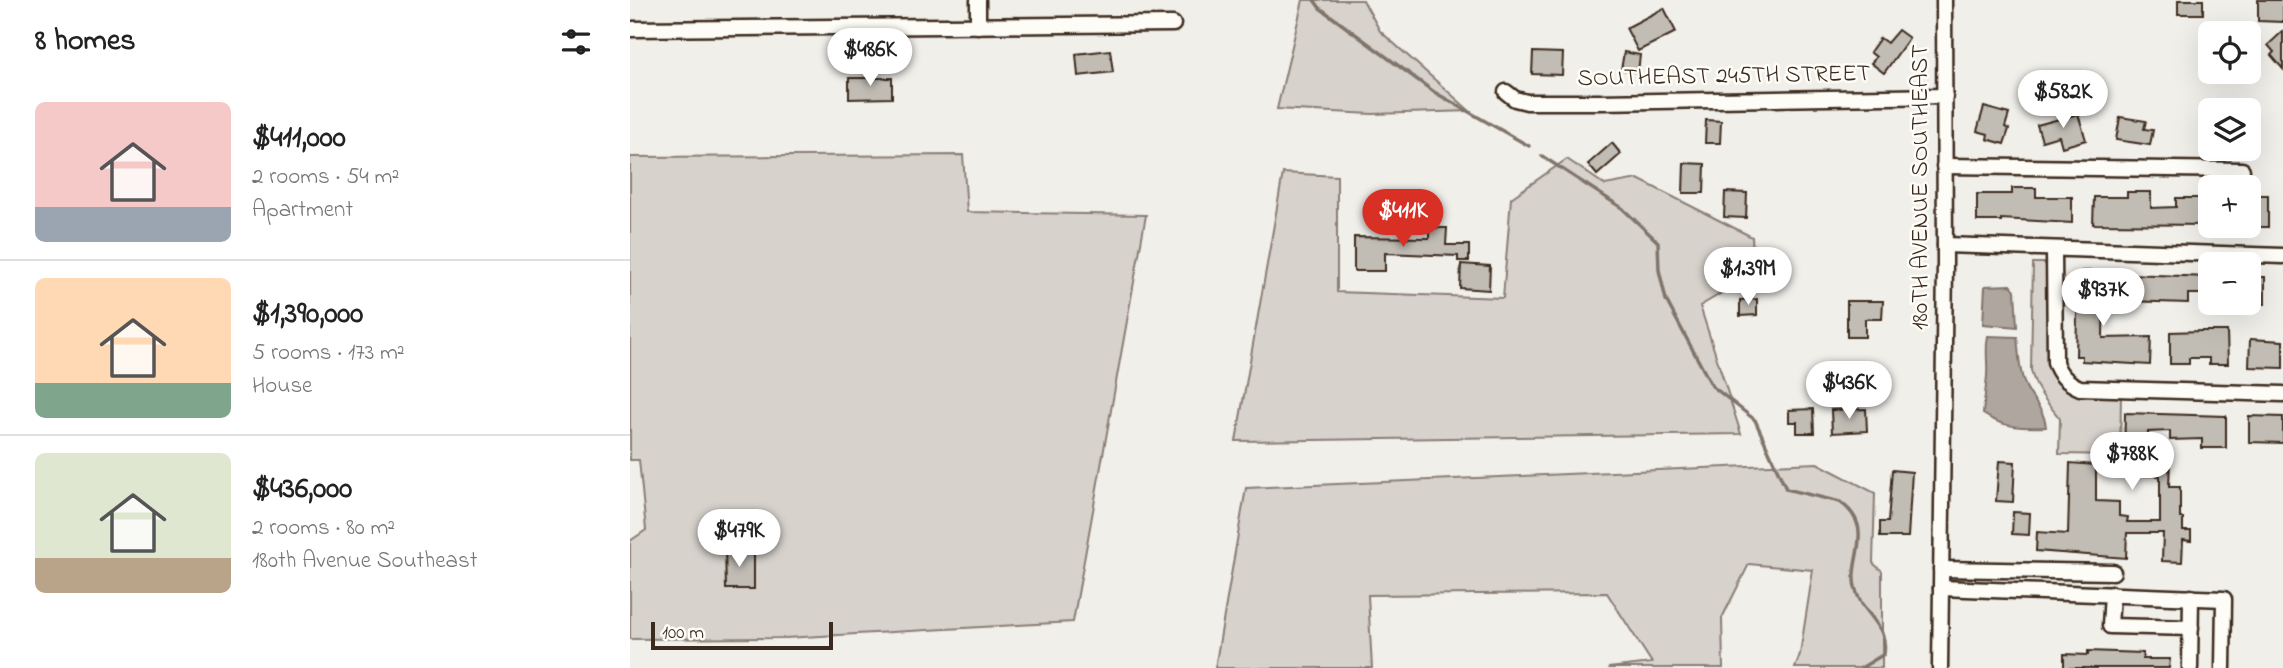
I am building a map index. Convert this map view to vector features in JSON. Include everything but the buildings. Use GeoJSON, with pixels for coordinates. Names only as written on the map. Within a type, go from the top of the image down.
{"type":"FeatureCollection","features":[{"type":"Feature","properties":{"kind":"street"},"geometry":{"type":"LineString","coordinates":[[978,0],[978,26]]}},
{"type":"Feature","properties":{"kind":"street","name":"180TH AVENUE SOUTHEAST"},"geometry":{"type":"LineString","coordinates":[[1940,668],[1945,245],[1944,0]]}},
{"type":"Feature","properties":{"kind":"street"},"geometry":{"type":"LineString","coordinates":[[630,29],[1173,23]]}},
{"type":"Feature","properties":{"kind":"street","name":"SOUTHEAST 245TH STREET"},"geometry":{"type":"LineString","coordinates":[[1506,92],[1515,99],[1527,102],[1945,96]]}},
{"type":"Feature","properties":{"kind":"street"},"geometry":{"type":"LineString","coordinates":[[1944,166],[2242,170]]}},
{"type":"Feature","properties":{"kind":"street"},"geometry":{"type":"LineString","coordinates":[[1945,245],[2283,256]]}},
{"type":"Feature","properties":{"kind":"street"},"geometry":{"type":"LineString","coordinates":[[2054,250],[2055,362],[2063,377],[2080,388],[2283,394]]}},
{"type":"Feature","properties":{"kind":"street"},"geometry":{"type":"LineString","coordinates":[[1941,569],[2113,572]]}},
{"type":"Feature","properties":{"kind":"street"},"geometry":{"type":"LineString","coordinates":[[1941,588],[2224,598],[2223,668]]}},
{"type":"Feature","properties":{"kind":"street"},"geometry":{"type":"LineString","coordinates":[[2112,594],[2110,626],[2191,628]]}},
{"type":"Feature","properties":{"kind":"street"},"geometry":{"type":"LineString","coordinates":[[2190,668],[2191,597]]}},
{"type":"Feature","properties":{"kind":"shaded area"},"geometry":{"type":"Polygon","coordinates":[[[1303,0],[1363,0],[1380,31],[1470,111],[1372,114],[1277,109],[1303,0]]]}},
{"type":"Feature","properties":{"kind":"shaded area"},"geometry":{"type":"Polygon","coordinates":[[[963,155],[967,212],[1146,215],[1073,622],[785,638],[630,639],[630,541],[646,530],[639,460],[630,460],[630,157],[963,155]]]}},
{"type":"Feature","properties":{"kind":"shaded area"},"geometry":{"type":"Polygon","coordinates":[[[1567,159],[1605,185],[1638,179],[1752,237],[1754,274],[1700,306],[1741,434],[1236,441],[1283,173],[1337,176],[1337,292],[1503,298],[1511,198],[1567,159]]]}},
{"type":"Feature","properties":{"kind":"shaded area"},"geometry":{"type":"Polygon","coordinates":[[[2033,263],[2045,263],[2048,271],[2047,361],[2060,383],[2076,393],[2121,395],[2120,455],[2059,454],[2060,419],[2039,390],[2031,370],[2033,263]]]}},
{"type":"Feature","properties":{"kind":"shaded area"},"geometry":{"type":"Polygon","coordinates":[[[2011,285],[2015,290],[2017,327],[1983,324],[1985,286],[2011,285]]]}},
{"type":"Feature","properties":{"kind":"shaded area"},"geometry":{"type":"Polygon","coordinates":[[[1988,336],[2017,337],[2024,381],[2041,411],[2046,427],[2013,426],[1983,414],[1988,336]]]}},
{"type":"Feature","properties":{"kind":"shaded area"},"geometry":{"type":"Polygon","coordinates":[[[1817,463],[1875,493],[1873,563],[1882,571],[1882,668],[1795,668],[1800,654],[1813,570],[1749,564],[1722,618],[1723,668],[1608,668],[1652,663],[1607,593],[1368,595],[1372,668],[1215,668],[1246,488],[1817,463]]]}},
{"type":"Feature","properties":{"kind":"waterway"},"geometry":{"type":"LineString","coordinates":[[1314,0],[1320,8],[1434,92],[1529,146]]}},
{"type":"Feature","properties":{"kind":"waterway"},"geometry":{"type":"LineString","coordinates":[[1542,156],[1622,208],[1658,242],[1659,270],[1666,300],[1712,386],[1755,420],[1786,489],[1840,502],[1851,512],[1859,533],[1855,587],[1858,597],[1879,627],[1884,643],[1884,654],[1861,668]]}}]}
